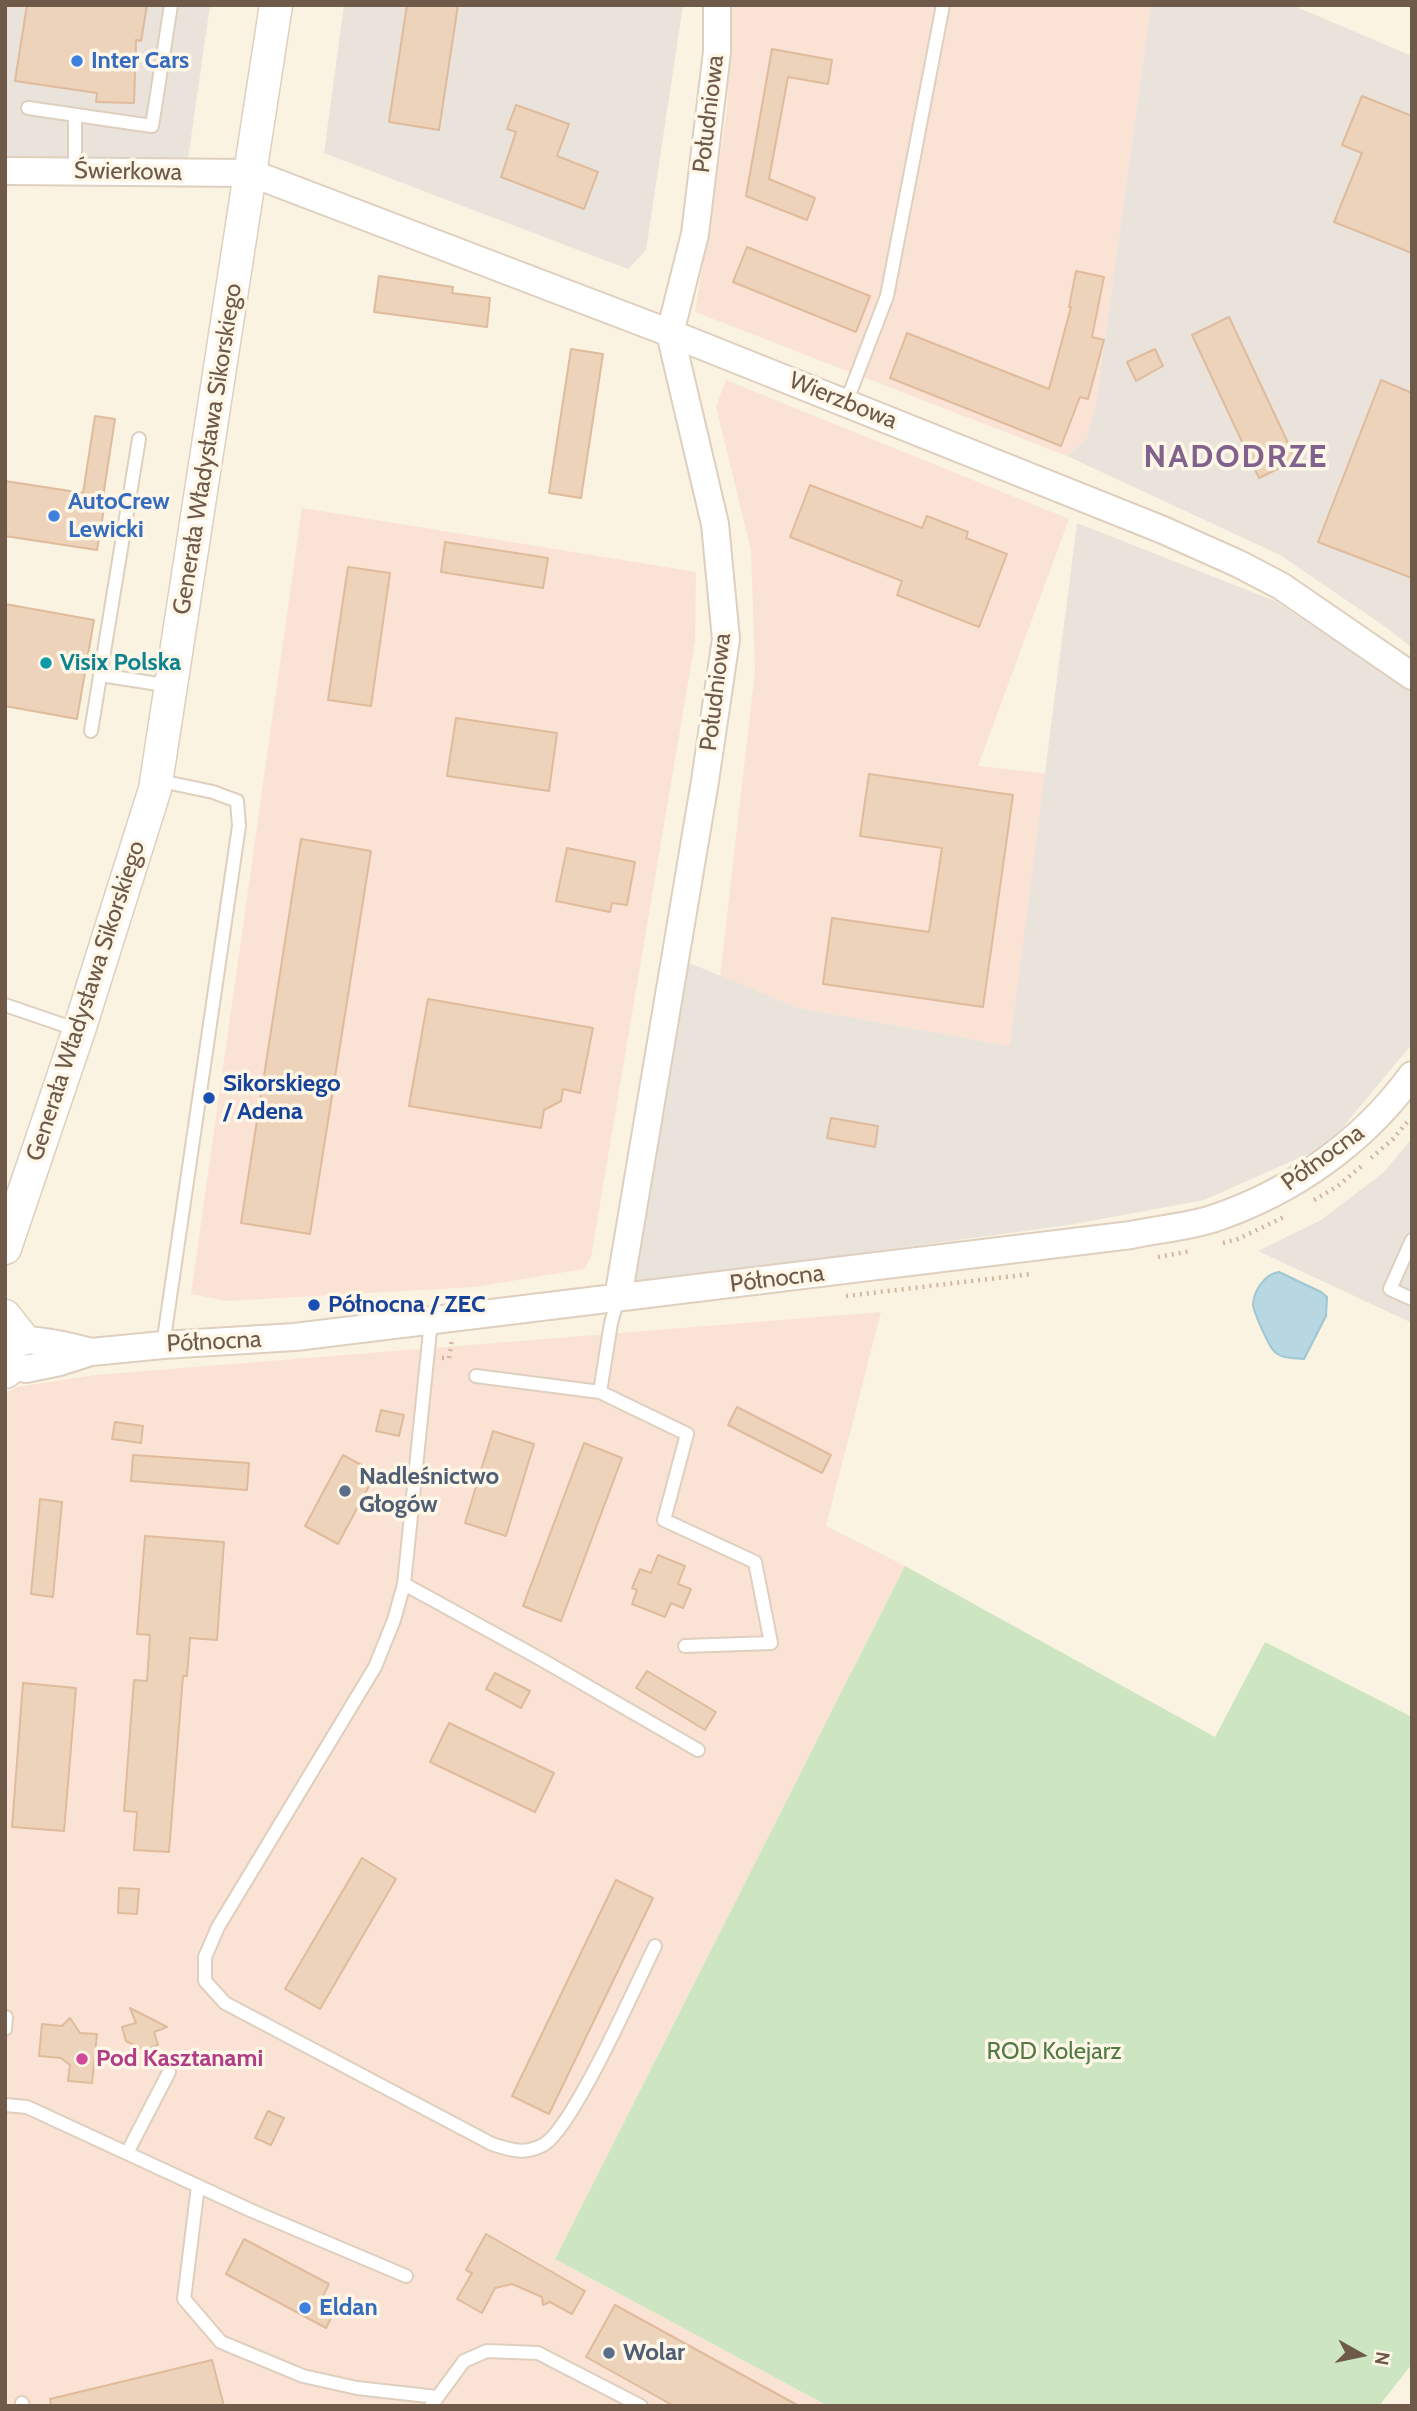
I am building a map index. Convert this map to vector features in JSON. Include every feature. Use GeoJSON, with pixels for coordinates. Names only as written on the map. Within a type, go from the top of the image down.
{"type":"FeatureCollection","features":[{"type":"Feature","properties":{"kind":"street","name":"Generała Władysława Sikorskiego"},"geometry":{"type":"LineString","coordinates":[[5,1248],[79,1030],[156,780],[276,5]]}},
{"type":"Feature","properties":{"kind":"street","name":"Południowa"},"geometry":{"type":"LineString","coordinates":[[618,1298],[705,781],[726,639],[715,524],[670,333],[695,234],[717,52],[717,5]]}},
{"type":"Feature","properties":{"kind":"street","name":"Świerkowa"},"geometry":{"type":"LineString","coordinates":[[5,171],[251,173]]}},
{"type":"Feature","properties":{"kind":"street","name":"Wierzbowa"},"geometry":{"type":"LineString","coordinates":[[251,173],[670,333],[1163,530],[1281,586],[1412,676]]}},
{"type":"Feature","properties":{"kind":"street","name":"Północna"},"geometry":{"type":"LineString","coordinates":[[9,1349],[47,1341],[91,1352],[295,1337],[1118,1236],[1213,1219],[1263,1199],[1309,1173],[1358,1136],[1412,1076]]}},
{"type":"Feature","properties":{"kind":"lane"},"geometry":{"type":"LineString","coordinates":[[28,108],[152,126],[171,5]]}},
{"type":"Feature","properties":{"kind":"lane"},"geometry":{"type":"LineString","coordinates":[[846,402],[887,296],[943,5]]}},
{"type":"Feature","properties":{"kind":"lane"},"geometry":{"type":"LineString","coordinates":[[75,115],[75,172]]}},
{"type":"Feature","properties":{"kind":"lane"},"geometry":{"type":"LineString","coordinates":[[91,731],[139,439]]}},
{"type":"Feature","properties":{"kind":"lane"},"geometry":{"type":"LineString","coordinates":[[101,675],[172,686]]}},
{"type":"Feature","properties":{"kind":"lane"},"geometry":{"type":"LineString","coordinates":[[156,780],[213,792],[237,801],[239,826],[163,1345]]}},
{"type":"Feature","properties":{"kind":"lane"},"geometry":{"type":"LineString","coordinates":[[5,1005],[79,1030]]}},
{"type":"Feature","properties":{"kind":"lane"},"geometry":{"type":"LineString","coordinates":[[1412,1240],[1390,1289],[1412,1299]]}},
{"type":"Feature","properties":{"kind":"lane"},"geometry":{"type":"LineString","coordinates":[[600,1392],[611,1323],[618,1298]]}},
{"type":"Feature","properties":{"kind":"lane"},"geometry":{"type":"LineString","coordinates":[[431,1321],[404,1584],[394,1620],[375,1667],[218,1927],[205,1956],[205,1982],[225,2003],[492,2144],[520,2153],[545,2145],[571,2113],[655,1946]]}},
{"type":"Feature","properties":{"kind":"lane"},"geometry":{"type":"LineString","coordinates":[[476,1376],[600,1392],[687,1434],[664,1520],[755,1562],[771,1643],[685,1646]]}},
{"type":"Feature","properties":{"kind":"lane"},"geometry":{"type":"LineString","coordinates":[[404,1584],[698,1750]]}},
{"type":"Feature","properties":{"kind":"lane"},"geometry":{"type":"LineString","coordinates":[[127,2153],[169,2072]]}},
{"type":"Feature","properties":{"kind":"lane"},"geometry":{"type":"LineString","coordinates":[[5,2105],[27,2108],[406,2276]]}},
{"type":"Feature","properties":{"kind":"lane"},"geometry":{"type":"LineString","coordinates":[[198,2186],[184,2299],[221,2342],[303,2376],[434,2401],[464,2361],[487,2351],[538,2353],[641,2406]]}},
{"type":"Feature","properties":{"kind":"shaded area"},"geometry":{"type":"Polygon","coordinates":[[[5,5],[210,5],[188,159],[5,157],[5,5]]]}},
{"type":"Feature","properties":{"kind":"shaded area"},"geometry":{"type":"Polygon","coordinates":[[[344,5],[683,5],[646,250],[628,269],[324,153],[344,5]]]}},
{"type":"Feature","properties":{"kind":"shaded area"},"geometry":{"type":"Polygon","coordinates":[[[730,5],[1151,5],[1095,411],[1086,439],[1067,456],[695,312],[727,111],[730,5]]]}},
{"type":"Feature","properties":{"kind":"shaded area"},"geometry":{"type":"Polygon","coordinates":[[[1151,5],[1292,5],[1412,56],[1412,648],[1280,555],[1067,456],[1086,439],[1095,411],[1151,5]]]}},
{"type":"Feature","properties":{"kind":"shaded area"},"geometry":{"type":"Polygon","coordinates":[[[726,380],[1069,519],[978,766],[1051,774],[1010,1046],[798,1008],[720,977],[755,671],[751,550],[716,407],[726,380]]]}},
{"type":"Feature","properties":{"kind":"shaded area"},"geometry":{"type":"Polygon","coordinates":[[[302,508],[696,572],[695,641],[591,1257],[584,1269],[475,1287],[226,1301],[191,1294],[302,508]]]}},
{"type":"Feature","properties":{"kind":"shaded area"},"geometry":{"type":"Polygon","coordinates":[[[1077,523],[1275,601],[1412,691],[1412,1044],[1328,1145],[1204,1200],[1069,1225],[633,1284],[687,962],[798,1008],[1010,1046],[1077,523]]]}},
{"type":"Feature","properties":{"kind":"shaded area"},"geometry":{"type":"Polygon","coordinates":[[[1412,1138],[1412,1323],[1258,1251],[1321,1220],[1384,1172],[1412,1138]]]}},
{"type":"Feature","properties":{"kind":"shaded area"},"geometry":{"type":"Polygon","coordinates":[[[881,1312],[826,1526],[905,1566],[555,2259],[828,2406],[5,2406],[5,1394],[17,1387],[95,1375],[881,1312]]]}},
{"type":"Feature","properties":{"kind":"green space","name":"ROD Kolejarz"},"geometry":{"type":"Polygon","coordinates":[[[905,1566],[1215,1737],[1265,1642],[1412,1717],[1412,2364],[1379,2406],[828,2406],[555,2259],[905,1566]]]}},
{"type":"Feature","properties":{"kind":"water"},"geometry":{"type":"Polygon","coordinates":[[[1279,1272],[1327,1297],[1326,1316],[1304,1359],[1283,1357],[1273,1350],[1254,1308],[1258,1288],[1269,1276],[1279,1272]]]}},
{"type":"Feature","properties":{"kind":"building","name":"Inter Cars"},"geometry":{"type":"Polygon","coordinates":[[[27,5],[147,5],[141,41],[136,40],[134,103],[96,102],[97,93],[15,81],[27,5]]]}},
{"type":"Feature","properties":{"kind":"building"},"geometry":{"type":"Polygon","coordinates":[[[407,5],[458,5],[439,130],[389,122],[407,5]]]}},
{"type":"Feature","properties":{"kind":"building"},"geometry":{"type":"Polygon","coordinates":[[[772,49],[832,60],[828,84],[788,77],[769,179],[815,198],[807,220],[746,196],[772,49]]]}},
{"type":"Feature","properties":{"kind":"building"},"geometry":{"type":"Polygon","coordinates":[[[1362,96],[1412,116],[1412,253],[1334,222],[1362,153],[1342,145],[1362,96]]]}},
{"type":"Feature","properties":{"kind":"building"},"geometry":{"type":"Polygon","coordinates":[[[516,105],[569,124],[557,156],[598,172],[584,209],[501,177],[516,132],[507,129],[516,105]]]}},
{"type":"Feature","properties":{"kind":"building"},"geometry":{"type":"Polygon","coordinates":[[[747,247],[870,296],[856,332],[733,282],[747,247]]]}},
{"type":"Feature","properties":{"kind":"building"},"geometry":{"type":"Polygon","coordinates":[[[1076,271],[1104,277],[1092,337],[1104,340],[1088,399],[1080,397],[1061,446],[890,378],[907,333],[1049,389],[1071,307],[1076,271]]]}},
{"type":"Feature","properties":{"kind":"building"},"geometry":{"type":"Polygon","coordinates":[[[379,276],[453,287],[452,293],[490,298],[487,327],[374,312],[379,276]]]}},
{"type":"Feature","properties":{"kind":"building"},"geometry":{"type":"Polygon","coordinates":[[[1229,317],[1296,460],[1259,478],[1192,335],[1229,317]]]}},
{"type":"Feature","properties":{"kind":"building"},"geometry":{"type":"Polygon","coordinates":[[[571,349],[603,354],[581,498],[549,493],[571,349]]]}},
{"type":"Feature","properties":{"kind":"building"},"geometry":{"type":"Polygon","coordinates":[[[1155,349],[1163,366],[1136,381],[1127,362],[1155,349]]]}},
{"type":"Feature","properties":{"kind":"building"},"geometry":{"type":"Polygon","coordinates":[[[1381,380],[1412,393],[1412,578],[1318,542],[1381,380]]]}},
{"type":"Feature","properties":{"kind":"building","name":"AutoCrew Lewicki"},"geometry":{"type":"Polygon","coordinates":[[[95,416],[115,419],[97,550],[5,536],[5,481],[83,493],[95,416]]]}},
{"type":"Feature","properties":{"kind":"building"},"geometry":{"type":"Polygon","coordinates":[[[810,485],[922,528],[927,516],[968,532],[966,538],[1007,554],[979,627],[897,595],[902,581],[790,537],[810,485]]]}},
{"type":"Feature","properties":{"kind":"building"},"geometry":{"type":"Polygon","coordinates":[[[445,542],[548,558],[543,588],[441,572],[445,542]]]}},
{"type":"Feature","properties":{"kind":"building"},"geometry":{"type":"Polygon","coordinates":[[[348,567],[390,573],[371,706],[328,700],[348,567]]]}},
{"type":"Feature","properties":{"kind":"building","name":"Visix Polska"},"geometry":{"type":"Polygon","coordinates":[[[5,604],[94,620],[77,719],[5,706],[5,604]]]}},
{"type":"Feature","properties":{"kind":"building"},"geometry":{"type":"Polygon","coordinates":[[[456,718],[557,733],[549,791],[447,776],[456,718]]]}},
{"type":"Feature","properties":{"kind":"building"},"geometry":{"type":"Polygon","coordinates":[[[869,774],[1013,795],[983,1007],[823,984],[832,918],[929,932],[942,848],[860,836],[869,774]]]}},
{"type":"Feature","properties":{"kind":"building"},"geometry":{"type":"Polygon","coordinates":[[[301,839],[371,851],[310,1234],[241,1223],[301,839]]]}},
{"type":"Feature","properties":{"kind":"building"},"geometry":{"type":"Polygon","coordinates":[[[567,848],[635,862],[627,905],[612,903],[610,912],[556,901],[567,848]]]}},
{"type":"Feature","properties":{"kind":"building"},"geometry":{"type":"Polygon","coordinates":[[[428,999],[593,1028],[580,1093],[563,1089],[561,1101],[544,1110],[541,1128],[409,1106],[428,999]]]}},
{"type":"Feature","properties":{"kind":"building"},"geometry":{"type":"Polygon","coordinates":[[[831,1118],[878,1126],[875,1147],[827,1138],[831,1118]]]}},
{"type":"Feature","properties":{"kind":"building"},"geometry":{"type":"Polygon","coordinates":[[[737,1407],[831,1455],[822,1473],[728,1425],[737,1407]]]}},
{"type":"Feature","properties":{"kind":"building"},"geometry":{"type":"Polygon","coordinates":[[[381,1410],[404,1415],[399,1436],[376,1431],[381,1410]]]}},
{"type":"Feature","properties":{"kind":"building"},"geometry":{"type":"Polygon","coordinates":[[[115,1422],[143,1426],[141,1443],[112,1439],[115,1422]]]}},
{"type":"Feature","properties":{"kind":"building"},"geometry":{"type":"Polygon","coordinates":[[[493,1431],[534,1444],[506,1536],[465,1523],[493,1431]]]}},
{"type":"Feature","properties":{"kind":"building"},"geometry":{"type":"Polygon","coordinates":[[[584,1443],[622,1458],[561,1621],[523,1606],[584,1443]]]}},
{"type":"Feature","properties":{"kind":"building"},"geometry":{"type":"Polygon","coordinates":[[[133,1455],[249,1463],[247,1490],[131,1481],[133,1455]]]}},
{"type":"Feature","properties":{"kind":"building","name":"Nadleśnictwo Głogów"},"geometry":{"type":"Polygon","coordinates":[[[343,1455],[376,1473],[338,1544],[305,1526],[343,1455]]]}},
{"type":"Feature","properties":{"kind":"building"},"geometry":{"type":"Polygon","coordinates":[[[40,1499],[62,1502],[53,1597],[31,1594],[40,1499]]]}},
{"type":"Feature","properties":{"kind":"building"},"geometry":{"type":"Polygon","coordinates":[[[145,1536],[224,1542],[217,1640],[190,1638],[187,1676],[183,1676],[169,1852],[134,1850],[137,1812],[124,1811],[134,1680],[147,1681],[150,1635],[137,1634],[145,1536]]]}},
{"type":"Feature","properties":{"kind":"building"},"geometry":{"type":"Polygon","coordinates":[[[658,1555],[685,1566],[678,1584],[691,1589],[683,1608],[671,1603],[665,1617],[632,1604],[637,1590],[632,1588],[640,1569],[651,1573],[658,1555]]]}},
{"type":"Feature","properties":{"kind":"building"},"geometry":{"type":"Polygon","coordinates":[[[647,1671],[716,1712],[705,1730],[636,1688],[647,1671]]]}},
{"type":"Feature","properties":{"kind":"building"},"geometry":{"type":"Polygon","coordinates":[[[495,1673],[530,1691],[521,1708],[486,1689],[495,1673]]]}},
{"type":"Feature","properties":{"kind":"building"},"geometry":{"type":"Polygon","coordinates":[[[23,1683],[76,1688],[64,1831],[12,1827],[23,1683]]]}},
{"type":"Feature","properties":{"kind":"building"},"geometry":{"type":"Polygon","coordinates":[[[449,1723],[554,1773],[535,1812],[430,1762],[449,1723]]]}},
{"type":"Feature","properties":{"kind":"building"},"geometry":{"type":"Polygon","coordinates":[[[362,1858],[396,1879],[320,2009],[285,1989],[362,1858]]]}},
{"type":"Feature","properties":{"kind":"building"},"geometry":{"type":"Polygon","coordinates":[[[616,1880],[653,1898],[549,2114],[512,2096],[616,1880]]]}},
{"type":"Feature","properties":{"kind":"building"},"geometry":{"type":"Polygon","coordinates":[[[119,1888],[139,1889],[137,1914],[118,1913],[119,1888]]]}},
{"type":"Feature","properties":{"kind":"building"},"geometry":{"type":"Polygon","coordinates":[[[130,2008],[167,2027],[154,2032],[158,2045],[144,2050],[126,2041],[122,2027],[136,2023],[130,2008]]]}},
{"type":"Feature","properties":{"kind":"building"},"geometry":{"type":"Polygon","coordinates":[[[70,2018],[80,2033],[97,2034],[92,2083],[68,2081],[70,2065],[61,2058],[39,2056],[42,2024],[62,2026],[70,2018]]]}},
{"type":"Feature","properties":{"kind":"building"},"geometry":{"type":"Polygon","coordinates":[[[268,2111],[284,2118],[271,2145],[255,2138],[268,2111]]]}},
{"type":"Feature","properties":{"kind":"building"},"geometry":{"type":"Polygon","coordinates":[[[486,2234],[585,2291],[572,2314],[550,2302],[543,2305],[542,2297],[512,2284],[495,2288],[482,2313],[457,2299],[472,2273],[466,2270],[486,2234]]]}},
{"type":"Feature","properties":{"kind":"building"},"geometry":{"type":"Polygon","coordinates":[[[244,2239],[329,2284],[322,2298],[337,2306],[326,2328],[226,2274],[244,2239]]]}},
{"type":"Feature","properties":{"kind":"building"},"geometry":{"type":"Polygon","coordinates":[[[615,2305],[799,2406],[674,2406],[586,2357],[615,2305]]]}},
{"type":"Feature","properties":{"kind":"building"},"geometry":{"type":"Polygon","coordinates":[[[212,2360],[224,2406],[51,2406],[50,2399],[212,2360]]]}},
{"type":"Feature","properties":{"kind":"place","name":"Inter Cars"},"geometry":{"type":"Point","coordinates":[77,61]}},
{"type":"Feature","properties":{"kind":"place","name":"AutoCrew Lewicki"},"geometry":{"type":"Point","coordinates":[54,516]}},
{"type":"Feature","properties":{"kind":"place","name":"Visix Polska"},"geometry":{"type":"Point","coordinates":[46,663]}},
{"type":"Feature","properties":{"kind":"place","name":"Sikorskiego / Adena"},"geometry":{"type":"Point","coordinates":[209,1098]}},
{"type":"Feature","properties":{"kind":"place","name":"Północna / ZEC"},"geometry":{"type":"Point","coordinates":[314,1305]}},
{"type":"Feature","properties":{"kind":"place","name":"Nadleśnictwo Głogów"},"geometry":{"type":"Point","coordinates":[345,1491]}},
{"type":"Feature","properties":{"kind":"place","name":"Pod Kasztanami"},"geometry":{"type":"Point","coordinates":[82,2059]}},
{"type":"Feature","properties":{"kind":"place","name":"Eldan"},"geometry":{"type":"Point","coordinates":[305,2308]}},
{"type":"Feature","properties":{"kind":"place","name":"Wolar"},"geometry":{"type":"Point","coordinates":[609,2353]}},
{"type":"Feature","properties":{"kind":"district","name":"NADODRZE"},"geometry":{"type":"Point","coordinates":[1236,458]}}]}
